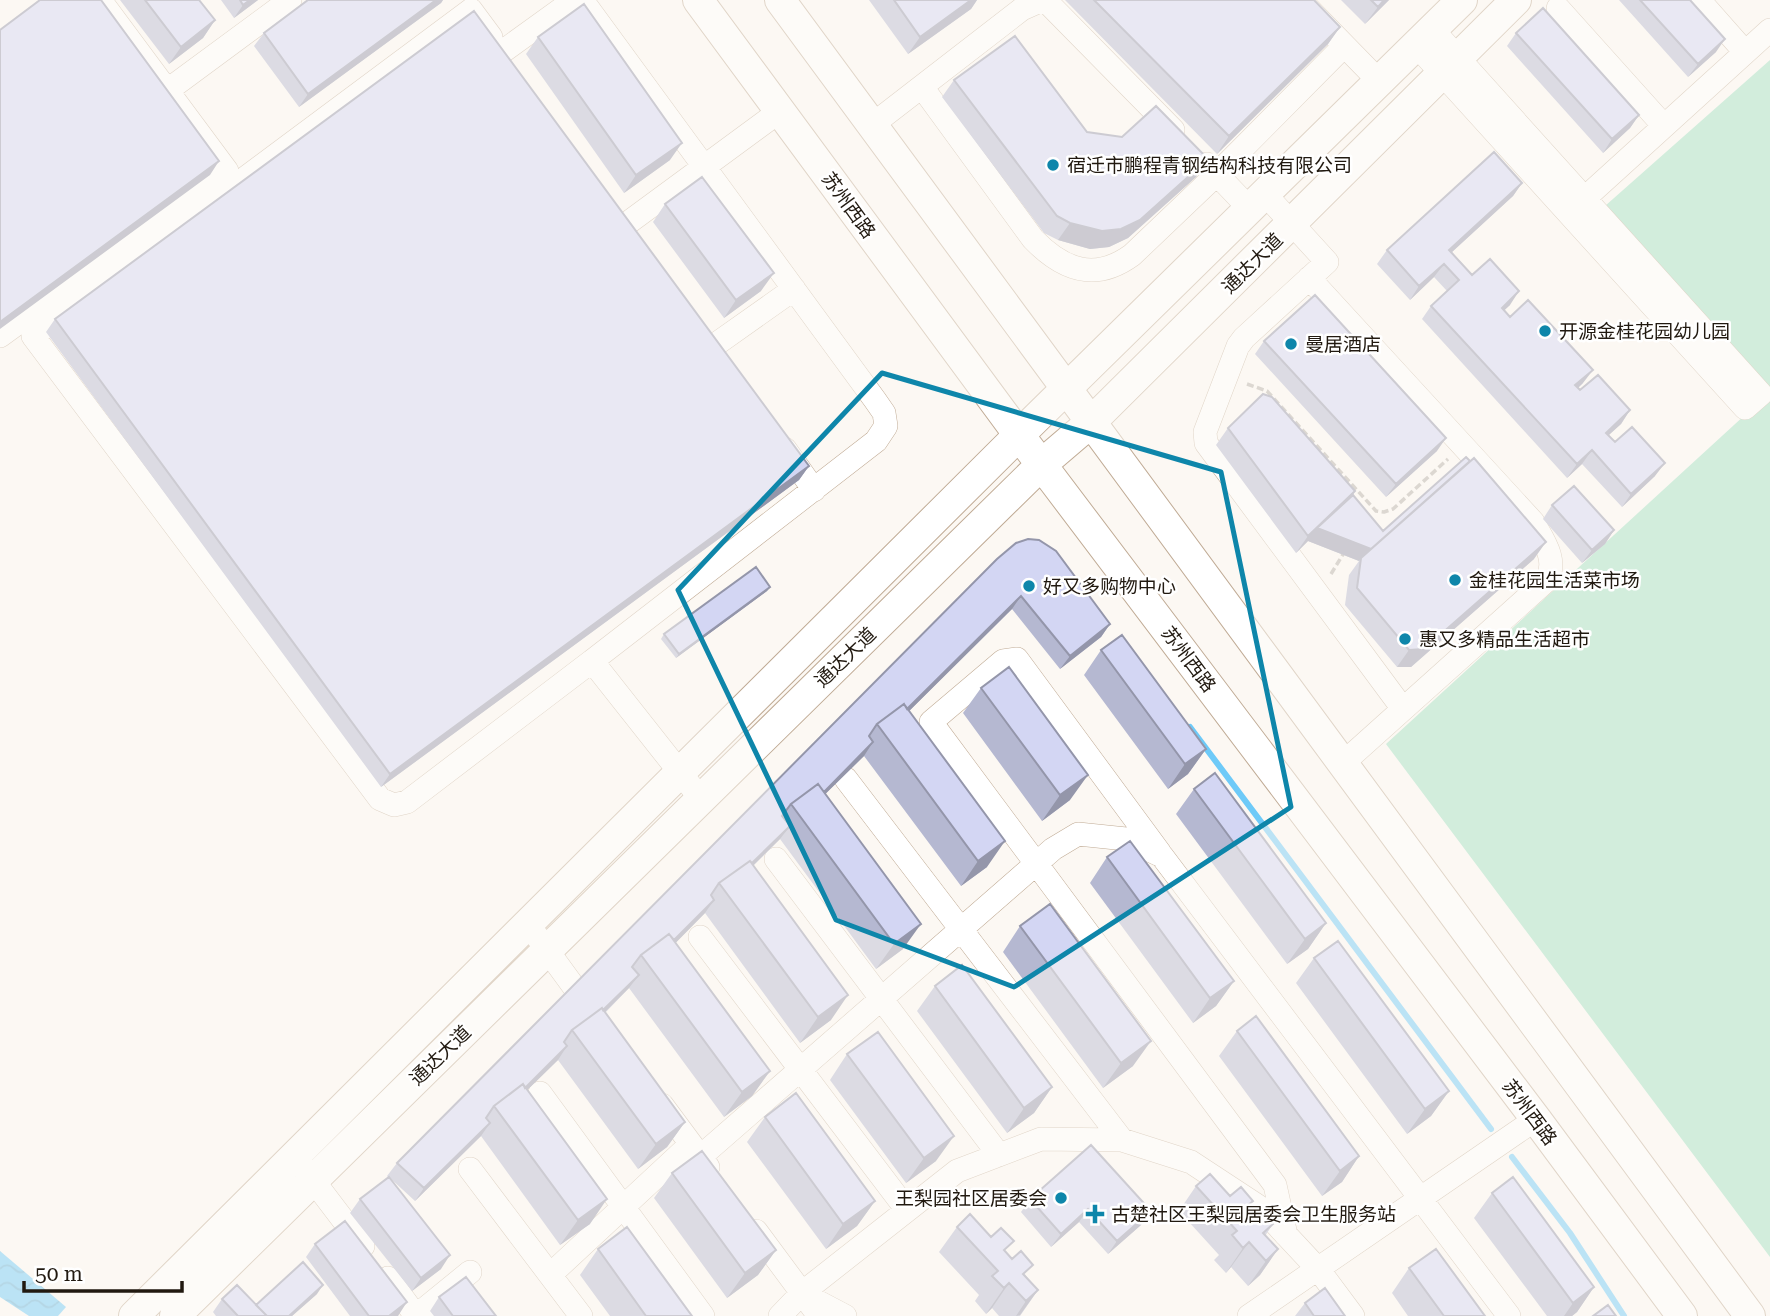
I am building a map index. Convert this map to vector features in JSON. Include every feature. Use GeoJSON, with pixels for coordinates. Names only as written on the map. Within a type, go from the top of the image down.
{"type":"FeatureCollection","features":[{"type":"Feature","properties":{"kind":"main road","name":"苏州西路"},"geometry":{"type":"LineString","coordinates":[[698,0],[1019,435],[1682,1316]]}},
{"type":"Feature","properties":{"kind":"main road"},"geometry":{"type":"LineString","coordinates":[[780,0],[1750,1316]]}},
{"type":"Feature","properties":{"kind":"main road","name":"通达大道"},"geometry":{"type":"LineString","coordinates":[[134,1316],[1019,435],[1462,0]]}},
{"type":"Feature","properties":{"kind":"main road","name":"通达大道"},"geometry":{"type":"LineString","coordinates":[[175,1316],[1042,464],[1090,423],[1516,0]]}},
{"type":"Feature","properties":{"kind":"street"},"geometry":{"type":"LineString","coordinates":[[0,336],[227,171],[100,0]]}},
{"type":"Feature","properties":{"kind":"street"},"geometry":{"type":"LineString","coordinates":[[168,90],[290,0]]}},
{"type":"Feature","properties":{"kind":"street"},"geometry":{"type":"LineString","coordinates":[[502,52],[574,0]]}},
{"type":"Feature","properties":{"kind":"street"},"geometry":{"type":"LineString","coordinates":[[517,74],[471,10],[33,336],[380,799],[394,805],[407,802],[814,490],[876,441],[886,426],[884,413],[582,0]]}},
{"type":"Feature","properties":{"kind":"street"},"geometry":{"type":"LineString","coordinates":[[1300,0],[1379,82]]}},
{"type":"Feature","properties":{"kind":"street"},"geometry":{"type":"LineString","coordinates":[[1699,0],[1745,52]]}},
{"type":"Feature","properties":{"kind":"street"},"geometry":{"type":"LineString","coordinates":[[872,125],[1022,9],[1040,1],[1048,3],[1216,174],[1292,223],[1327,262],[1244,338],[1205,432],[1206,443],[1403,709]]}},
{"type":"Feature","properties":{"kind":"street"},"geometry":{"type":"LineString","coordinates":[[1558,8],[1664,126]]}},
{"type":"Feature","properties":{"kind":"street"},"geometry":{"type":"LineString","coordinates":[[1587,212],[1664,126],[1770,30]]}},
{"type":"Feature","properties":{"kind":"street"},"geometry":{"type":"LineString","coordinates":[[1424,37],[1587,212],[1745,408],[1761,394],[1634,270]]}},
{"type":"Feature","properties":{"kind":"street"},"geometry":{"type":"LineString","coordinates":[[922,87],[1033,239],[1045,251],[1070,267],[1086,270],[1118,265],[1132,255],[1344,46]]}},
{"type":"Feature","properties":{"kind":"street"},"geometry":{"type":"LineString","coordinates":[[625,225],[780,111]]}},
{"type":"Feature","properties":{"kind":"street"},"geometry":{"type":"LineString","coordinates":[[610,204],[641,247]]}},
{"type":"Feature","properties":{"kind":"street"},"geometry":{"type":"LineString","coordinates":[[1309,278],[1533,522],[1549,550],[1551,574],[1342,764]]}},
{"type":"Feature","properties":{"kind":"street"},"geometry":{"type":"LineString","coordinates":[[712,347],[794,289]]}},
{"type":"Feature","properties":{"kind":"street"},"geometry":{"type":"LineString","coordinates":[[696,325],[728,369]]}},
{"type":"Feature","properties":{"kind":"street"},"geometry":{"type":"LineString","coordinates":[[775,435],[814,490]]}},
{"type":"Feature","properties":{"kind":"street"},"geometry":{"type":"LineString","coordinates":[[1286,1235],[1275,1185],[931,722],[1003,661],[1017,659],[1509,1316]]}},
{"type":"Feature","properties":{"kind":"street"},"geometry":{"type":"LineString","coordinates":[[592,661],[701,799]]}},
{"type":"Feature","properties":{"kind":"street"},"geometry":{"type":"LineString","coordinates":[[846,779],[1122,1140]]}},
{"type":"Feature","properties":{"kind":"street"},"geometry":{"type":"LineString","coordinates":[[550,1275],[623,1207],[800,1069],[1053,849],[1078,834],[1126,839],[1163,856]]}},
{"type":"Feature","properties":{"kind":"street"},"geometry":{"type":"LineString","coordinates":[[776,859],[999,1155]]}},
{"type":"Feature","properties":{"kind":"street"},"geometry":{"type":"LineString","coordinates":[[528,924],[574,987]]}},
{"type":"Feature","properties":{"kind":"street"},"geometry":{"type":"LineString","coordinates":[[699,937],[907,1210]]}},
{"type":"Feature","properties":{"kind":"street"},"geometry":{"type":"LineString","coordinates":[[650,1089],[724,1188]]}},
{"type":"Feature","properties":{"kind":"street"},"geometry":{"type":"LineString","coordinates":[[540,1093],[703,1316]]}},
{"type":"Feature","properties":{"kind":"street"},"geometry":{"type":"LineString","coordinates":[[1250,1316],[1536,1119]]}},
{"type":"Feature","properties":{"kind":"street"},"geometry":{"type":"LineString","coordinates":[[779,1316],[802,1293],[957,1171],[1041,1139],[1122,1140],[1191,1162],[1261,1208],[1318,1269],[1353,1316]]}},
{"type":"Feature","properties":{"kind":"street"},"geometry":{"type":"LineString","coordinates":[[294,1157],[416,1316],[470,1272]]}},
{"type":"Feature","properties":{"kind":"street"},"geometry":{"type":"LineString","coordinates":[[470,1170],[581,1316]]}},
{"type":"Feature","properties":{"kind":"street"},"geometry":{"type":"LineString","coordinates":[[739,1209],[819,1316]]}},
{"type":"Feature","properties":{"kind":"street"},"geometry":{"type":"LineString","coordinates":[[802,1293],[845,1316]]}},
{"type":"Feature","properties":{"kind":"path"},"geometry":{"type":"LineString","coordinates":[[1227,376],[1267,391],[1376,511],[1393,509],[1462,445]]}},
{"type":"Feature","properties":{"kind":"path"},"geometry":{"type":"LineString","coordinates":[[1368,520],[1376,511]]}},
{"type":"Feature","properties":{"kind":"path"},"geometry":{"type":"LineString","coordinates":[[1319,596],[1345,550]]}},
{"type":"Feature","properties":{"kind":"highlighted area"},"geometry":{"type":"Polygon","coordinates":[[[882,373],[1221,472],[1291,807],[1014,987],[836,920],[678,590],[882,373]]]}},
{"type":"Feature","properties":{"kind":"green space"},"geometry":{"type":"Polygon","coordinates":[[[1770,60],[1770,389],[1605,206],[1770,60]]]}},
{"type":"Feature","properties":{"kind":"green space"},"geometry":{"type":"Polygon","coordinates":[[[1770,392],[1770,1257],[1386,744],[1770,392]]]}},
{"type":"Feature","properties":{"kind":"water"},"geometry":{"type":"Polygon","coordinates":[[[0,1251],[66,1307],[58,1316],[29,1316],[0,1297],[0,1251]]]}},
{"type":"Feature","properties":{"kind":"building"},"geometry":{"type":"Polygon","coordinates":[[[40,0],[101,0],[219,161],[0,322],[0,30],[40,0]]]}},
{"type":"Feature","properties":{"kind":"building"},"geometry":{"type":"Polygon","coordinates":[[[145,0],[199,0],[215,20],[181,47],[145,0]]]}},
{"type":"Feature","properties":{"kind":"building"},"geometry":{"type":"Polygon","coordinates":[[[308,0],[436,0],[308,94],[264,33],[308,0]]]}},
{"type":"Feature","properties":{"kind":"building"},"geometry":{"type":"Polygon","coordinates":[[[894,0],[971,0],[920,37],[894,0]]]}},
{"type":"Feature","properties":{"kind":"building"},"geometry":{"type":"Polygon","coordinates":[[[1094,0],[1314,0],[1340,27],[1229,136],[1094,0]]]}},
{"type":"Feature","properties":{"kind":"building"},"geometry":{"type":"Polygon","coordinates":[[[1371,0],[1384,0],[1378,7],[1371,0]]]}},
{"type":"Feature","properties":{"kind":"building"},"geometry":{"type":"Polygon","coordinates":[[[1640,0],[1690,0],[1725,39],[1698,64],[1640,0]]]}},
{"type":"Feature","properties":{"kind":"building"},"geometry":{"type":"Polygon","coordinates":[[[584,4],[682,143],[636,175],[538,37],[584,4]]]}},
{"type":"Feature","properties":{"kind":"building"},"geometry":{"type":"Polygon","coordinates":[[[1543,8],[1639,115],[1612,139],[1516,33],[1543,8]]]}},
{"type":"Feature","properties":{"kind":"building"},"geometry":{"type":"Polygon","coordinates":[[[474,11],[809,466],[390,774],[55,319],[474,11]]]}},
{"type":"Feature","properties":{"kind":"building"},"geometry":{"type":"Polygon","coordinates":[[[1015,36],[1087,132],[1122,137],[1156,106],[1208,159],[1140,220],[1121,229],[1102,231],[1070,223],[1057,216],[954,80],[1015,36]]]}},
{"type":"Feature","properties":{"kind":"building"},"geometry":{"type":"Polygon","coordinates":[[[1494,152],[1522,183],[1449,250],[1472,275],[1490,259],[1519,291],[1502,308],[1510,317],[1528,300],[1593,370],[1575,385],[1580,390],[1598,375],[1630,410],[1606,433],[1615,442],[1632,427],[1665,463],[1631,494],[1592,450],[1577,464],[1431,306],[1459,280],[1444,264],[1419,286],[1387,250],[1494,152]]]}},
{"type":"Feature","properties":{"kind":"building"},"geometry":{"type":"Polygon","coordinates":[[[702,177],[774,273],[736,300],[665,204],[702,177]]]}},
{"type":"Feature","properties":{"kind":"building"},"geometry":{"type":"Polygon","coordinates":[[[1315,295],[1446,438],[1396,484],[1264,341],[1315,295]]]}},
{"type":"Feature","properties":{"kind":"building"},"geometry":{"type":"Polygon","coordinates":[[[1263,394],[1272,397],[1355,491],[1308,536],[1228,428],[1263,394]]]}},
{"type":"Feature","properties":{"kind":"building"},"geometry":{"type":"Polygon","coordinates":[[[1466,457],[1470,461],[1371,549],[1317,528],[1353,495],[1383,531],[1466,457]]]}},
{"type":"Feature","properties":{"kind":"building"},"geometry":{"type":"Polygon","coordinates":[[[1474,458],[1546,542],[1424,649],[1409,650],[1357,588],[1361,558],[1474,458]]]}},
{"type":"Feature","properties":{"kind":"building"},"geometry":{"type":"Polygon","coordinates":[[[1574,486],[1614,530],[1592,550],[1552,505],[1574,486]]]}},
{"type":"Feature","properties":{"kind":"building"},"geometry":{"type":"Polygon","coordinates":[[[1028,539],[1039,540],[1056,551],[1110,624],[1070,656],[1021,596],[907,709],[904,704],[877,724],[869,736],[873,742],[824,792],[818,784],[791,804],[782,816],[790,826],[752,863],[750,861],[719,883],[711,895],[714,900],[674,940],[669,934],[641,955],[632,967],[639,975],[603,1010],[602,1008],[572,1030],[564,1042],[567,1046],[525,1088],[523,1084],[494,1106],[486,1118],[490,1123],[424,1188],[397,1163],[997,559],[1016,543],[1028,539]]]}},
{"type":"Feature","properties":{"kind":"building"},"geometry":{"type":"Polygon","coordinates":[[[756,567],[770,587],[679,654],[664,634],[756,567]]]}},
{"type":"Feature","properties":{"kind":"building"},"geometry":{"type":"Polygon","coordinates":[[[1122,635],[1206,749],[1185,764],[1101,650],[1122,635]]]}},
{"type":"Feature","properties":{"kind":"building"},"geometry":{"type":"Polygon","coordinates":[[[1009,667],[1088,775],[1060,795],[981,688],[1009,667]]]}},
{"type":"Feature","properties":{"kind":"building"},"geometry":{"type":"Polygon","coordinates":[[[904,704],[1005,841],[978,861],[877,724],[904,704]]]}},
{"type":"Feature","properties":{"kind":"building"},"geometry":{"type":"Polygon","coordinates":[[[1215,773],[1326,923],[1305,939],[1194,789],[1215,773]]]}},
{"type":"Feature","properties":{"kind":"building"},"geometry":{"type":"Polygon","coordinates":[[[818,784],[921,924],[894,944],[791,804],[818,784]]]}},
{"type":"Feature","properties":{"kind":"building"},"geometry":{"type":"Polygon","coordinates":[[[1130,841],[1234,981],[1210,998],[1107,857],[1130,841]]]}},
{"type":"Feature","properties":{"kind":"building"},"geometry":{"type":"Polygon","coordinates":[[[750,861],[848,995],[818,1017],[719,883],[750,861]]]}},
{"type":"Feature","properties":{"kind":"building"},"geometry":{"type":"Polygon","coordinates":[[[1050,904],[1151,1041],[1121,1063],[1020,926],[1050,904]]]}},
{"type":"Feature","properties":{"kind":"building"},"geometry":{"type":"Polygon","coordinates":[[[669,934],[770,1071],[742,1092],[641,955],[669,934]]]}},
{"type":"Feature","properties":{"kind":"building"},"geometry":{"type":"Polygon","coordinates":[[[1338,941],[1449,1091],[1425,1109],[1314,958],[1338,941]]]}},
{"type":"Feature","properties":{"kind":"building"},"geometry":{"type":"Polygon","coordinates":[[[962,965],[1052,1087],[1024,1108],[935,986],[962,965]]]}},
{"type":"Feature","properties":{"kind":"building"},"geometry":{"type":"Polygon","coordinates":[[[602,1008],[685,1122],[656,1144],[572,1030],[602,1008]]]}},
{"type":"Feature","properties":{"kind":"building"},"geometry":{"type":"Polygon","coordinates":[[[1256,1016],[1359,1156],[1340,1171],[1237,1031],[1256,1016]]]}},
{"type":"Feature","properties":{"kind":"building"},"geometry":{"type":"Polygon","coordinates":[[[878,1032],[954,1136],[924,1158],[847,1054],[878,1032]]]}},
{"type":"Feature","properties":{"kind":"building"},"geometry":{"type":"Polygon","coordinates":[[[523,1084],[607,1199],[578,1220],[494,1106],[523,1084]]]}},
{"type":"Feature","properties":{"kind":"building"},"geometry":{"type":"Polygon","coordinates":[[[796,1093],[875,1201],[843,1224],[765,1117],[796,1093]]]}},
{"type":"Feature","properties":{"kind":"building"},"geometry":{"type":"Polygon","coordinates":[[[1091,1145],[1151,1211],[1117,1241],[1088,1209],[1061,1234],[1030,1199],[1091,1145]]]}},
{"type":"Feature","properties":{"kind":"building"},"geometry":{"type":"Polygon","coordinates":[[[702,1151],[776,1250],[745,1273],[672,1173],[702,1151]]]}},
{"type":"Feature","properties":{"kind":"building"},"geometry":{"type":"Polygon","coordinates":[[[1210,1174],[1230,1196],[1241,1187],[1253,1201],[1243,1209],[1252,1218],[1260,1211],[1273,1224],[1263,1233],[1278,1249],[1266,1261],[1249,1242],[1243,1248],[1232,1235],[1237,1231],[1196,1186],[1210,1174]]]}},
{"type":"Feature","properties":{"kind":"building"},"geometry":{"type":"Polygon","coordinates":[[[389,1177],[450,1255],[421,1278],[360,1199],[389,1177]]]}},
{"type":"Feature","properties":{"kind":"building"},"geometry":{"type":"Polygon","coordinates":[[[1513,1177],[1594,1287],[1573,1303],[1492,1193],[1513,1177]]]}},
{"type":"Feature","properties":{"kind":"building"},"geometry":{"type":"Polygon","coordinates":[[[970,1214],[991,1237],[1001,1228],[1014,1241],[1004,1250],[1012,1259],[1021,1251],[1033,1265],[1023,1274],[1038,1290],[1026,1301],[1009,1283],[1004,1288],[992,1276],[998,1271],[957,1227],[970,1214]]]}},
{"type":"Feature","properties":{"kind":"building"},"geometry":{"type":"Polygon","coordinates":[[[345,1221],[407,1302],[389,1316],[369,1316],[315,1244],[345,1221]]]}},
{"type":"Feature","properties":{"kind":"building"},"geometry":{"type":"Polygon","coordinates":[[[627,1227],[692,1316],[646,1316],[598,1249],[627,1227]]]}},
{"type":"Feature","properties":{"kind":"building"},"geometry":{"type":"Polygon","coordinates":[[[1436,1249],[1485,1316],[1444,1316],[1409,1268],[1436,1249]]]}},
{"type":"Feature","properties":{"kind":"building"},"geometry":{"type":"Polygon","coordinates":[[[303,1262],[323,1285],[289,1316],[267,1316],[256,1305],[303,1262]]]}},
{"type":"Feature","properties":{"kind":"building"},"geometry":{"type":"Polygon","coordinates":[[[466,1277],[496,1316],[453,1316],[439,1297],[466,1277]]]}},
{"type":"Feature","properties":{"kind":"building"},"geometry":{"type":"Polygon","coordinates":[[[237,1285],[267,1316],[238,1316],[222,1299],[237,1285]]]}},
{"type":"Feature","properties":{"kind":"building"},"geometry":{"type":"Polygon","coordinates":[[[1325,1288],[1345,1316],[1314,1316],[1305,1303],[1325,1288]]]}},
{"type":"Feature","properties":{"kind":"building"},"geometry":{"type":"Polygon","coordinates":[[[1608,1305],[1616,1316],[1593,1316],[1608,1305]]]}},
{"type":"Feature","properties":{"kind":"waterway"},"geometry":{"type":"LineString","coordinates":[[1190,727],[1491,1129]]}},
{"type":"Feature","properties":{"kind":"waterway"},"geometry":{"type":"LineString","coordinates":[[1512,1157],[1570,1233],[1624,1316]]}},
{"type":"Feature","properties":{"kind":"place","name":"宿迁市鹏程青钢结构科技有限公司"},"geometry":{"type":"Point","coordinates":[1053,165]}},
{"type":"Feature","properties":{"kind":"place","name":"开源金桂花园幼儿园"},"geometry":{"type":"Point","coordinates":[1545,331]}},
{"type":"Feature","properties":{"kind":"place","name":"曼居酒店"},"geometry":{"type":"Point","coordinates":[1291,344]}},
{"type":"Feature","properties":{"kind":"place","name":"金桂花园生活菜市场"},"geometry":{"type":"Point","coordinates":[1455,580]}},
{"type":"Feature","properties":{"kind":"place","name":"好又多购物中心"},"geometry":{"type":"Point","coordinates":[1029,586]}},
{"type":"Feature","properties":{"kind":"place","name":"惠又多精品生活超市"},"geometry":{"type":"Point","coordinates":[1405,639]}},
{"type":"Feature","properties":{"kind":"place","name":"王梨园社区居委会"},"geometry":{"type":"Point","coordinates":[1061,1198]}},
{"type":"Feature","properties":{"kind":"place","name":"古楚社区王梨园居委会卫生服务站"},"geometry":{"type":"Point","coordinates":[1095,1214]}}]}
